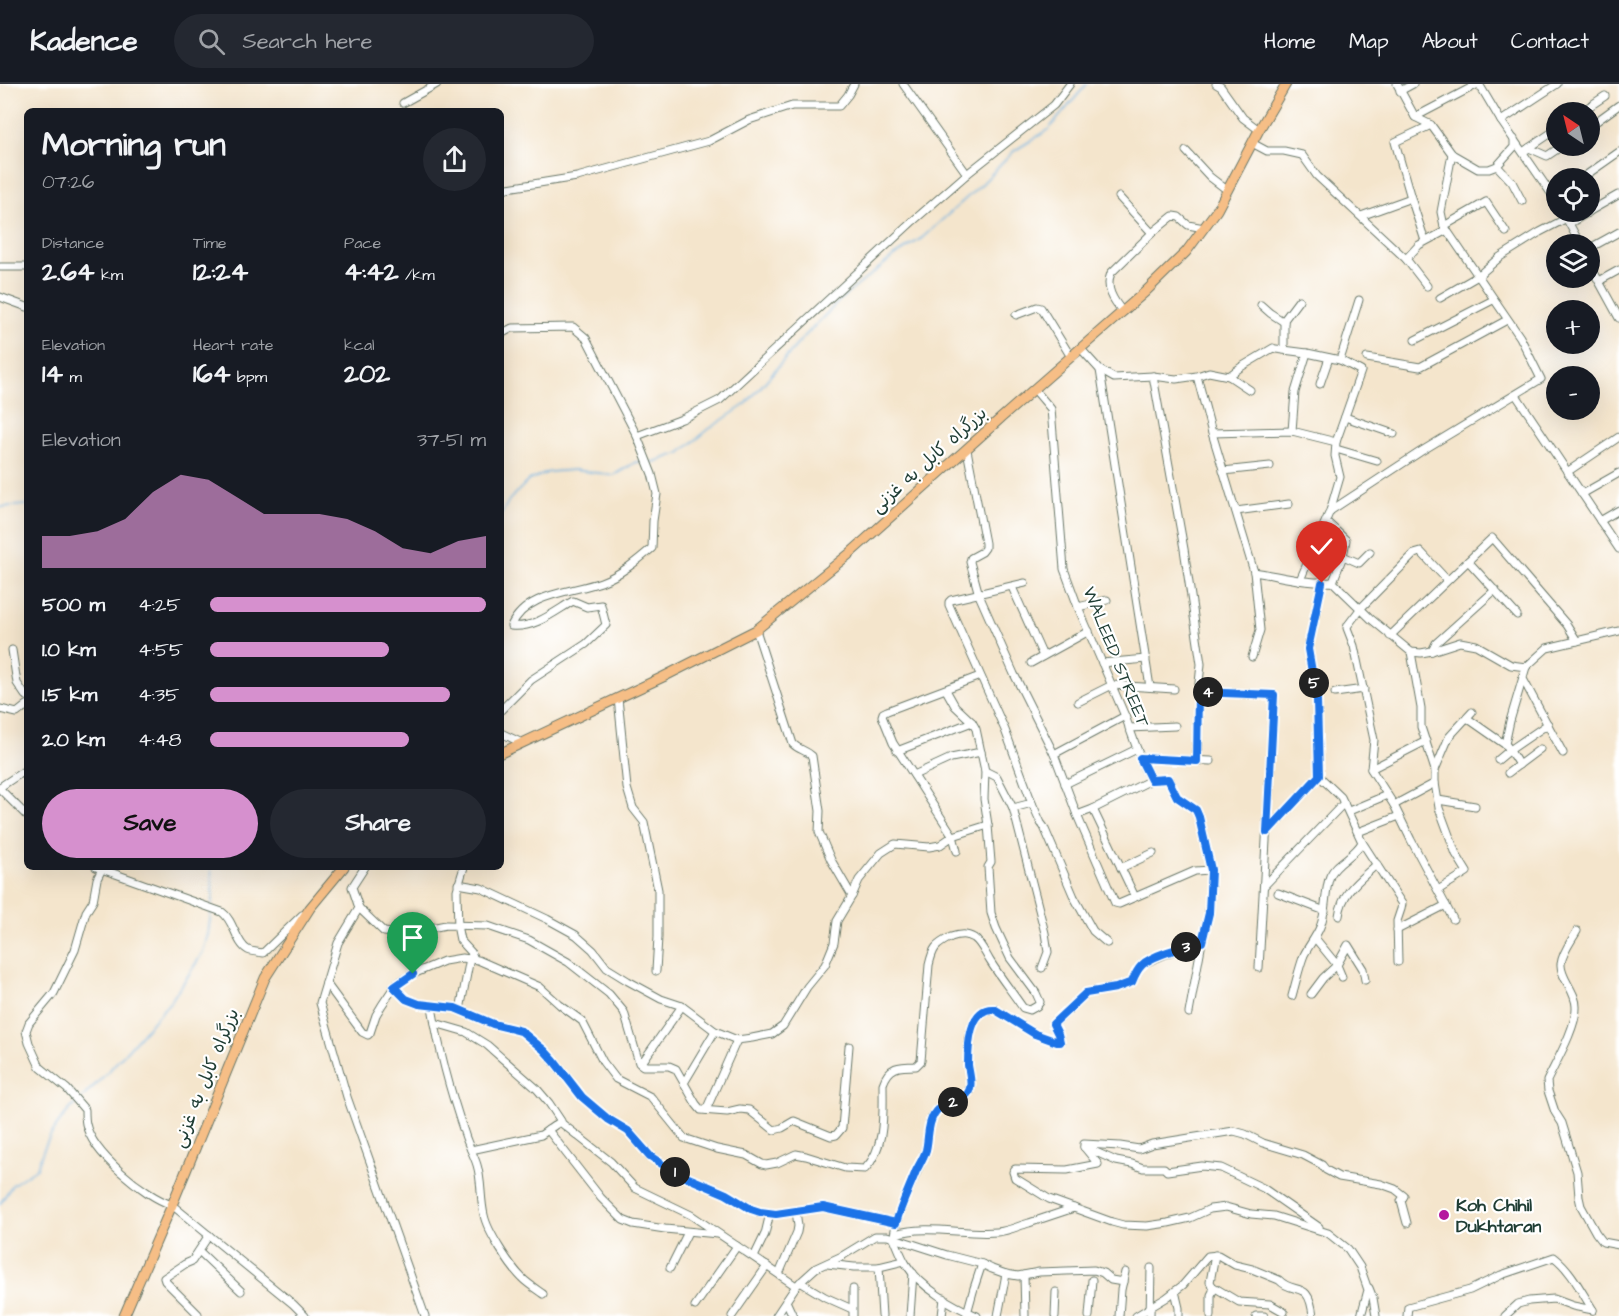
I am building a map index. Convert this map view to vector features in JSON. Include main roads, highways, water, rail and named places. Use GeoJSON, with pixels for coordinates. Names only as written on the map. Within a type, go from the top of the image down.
{"type":"FeatureCollection","features":[{"type":"Feature","properties":{"kind":"highway","name":"بزرگراه کابل به غزنی"},"geometry":{"type":"LineString","coordinates":[[504,752],[756,630],[848,555],[1123,312],[1186,252],[1217,210],[1286,84]]}},
{"type":"Feature","properties":{"kind":"highway","name":"بزرگراه کابل به غزنی"},"geometry":{"type":"LineString","coordinates":[[124,1316],[265,978],[310,908],[342,870]]}},
{"type":"Feature","properties":{"kind":"waterway"},"geometry":{"type":"LineString","coordinates":[[650,462],[680,453],[709,429],[746,404],[801,340],[841,299],[893,257],[922,238],[982,184],[1014,151],[1048,130],[1087,84]]}},
{"type":"Feature","properties":{"kind":"waterway"},"geometry":{"type":"LineString","coordinates":[[504,509],[509,500],[529,480],[549,472],[574,470],[614,475],[636,462],[645,462]]}},
{"type":"Feature","properties":{"kind":"waterway"},"geometry":{"type":"LineString","coordinates":[[0,507],[24,505]]}},
{"type":"Feature","properties":{"kind":"waterway"},"geometry":{"type":"LineString","coordinates":[[211,870],[212,905]]}},
{"type":"Feature","properties":{"kind":"waterway"},"geometry":{"type":"LineString","coordinates":[[81,1099],[170,1002],[186,979],[203,952],[211,912]]}},
{"type":"Feature","properties":{"kind":"waterway"},"geometry":{"type":"LineString","coordinates":[[0,1204],[12,1185],[37,1168],[52,1133],[75,1104]]}},
{"type":"Feature","properties":{"kind":"place","name":"Koh Chihil Dukhtaran"},"geometry":{"type":"Point","coordinates":[1444,1215]}}]}
